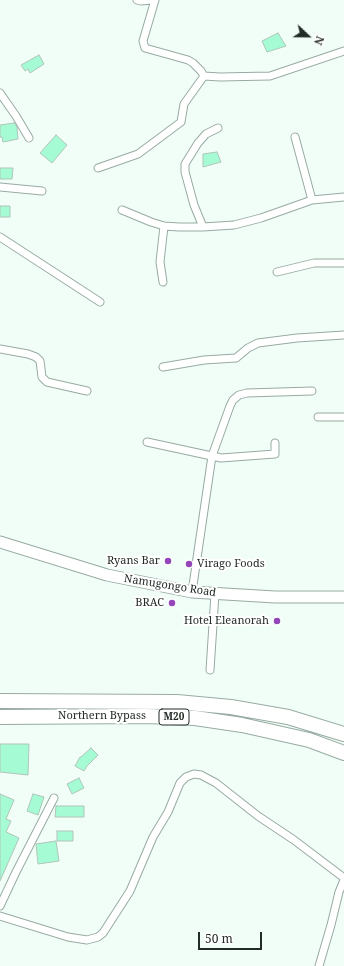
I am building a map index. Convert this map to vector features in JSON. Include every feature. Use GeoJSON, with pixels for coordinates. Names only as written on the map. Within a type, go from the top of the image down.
{"type":"FeatureCollection","features":[{"type":"Feature","properties":{"kind":"highway","name":"Northern Bypass"},"geometry":{"type":"LineString","coordinates":[[0,702],[177,702],[231,707],[288,717],[344,734]]}},
{"type":"Feature","properties":{"kind":"highway","name":"Northern Bypass"},"geometry":{"type":"LineString","coordinates":[[0,717],[147,716],[195,718],[242,725],[309,740],[344,753]]}},
{"type":"Feature","properties":{"kind":"main road","name":"Namugongo Road"},"geometry":{"type":"LineString","coordinates":[[0,542],[107,575],[192,592],[275,597],[344,596]]}},
{"type":"Feature","properties":{"kind":"street"},"geometry":{"type":"LineString","coordinates":[[136,0],[151,0]]}},
{"type":"Feature","properties":{"kind":"street"},"geometry":{"type":"LineString","coordinates":[[155,0],[143,41],[144,48],[188,60],[201,71],[204,76]]}},
{"type":"Feature","properties":{"kind":"street"},"geometry":{"type":"LineString","coordinates":[[204,76],[270,76],[344,52]]}},
{"type":"Feature","properties":{"kind":"street"},"geometry":{"type":"LineString","coordinates":[[98,168],[138,154],[177,125],[180,122],[184,104],[204,76]]}},
{"type":"Feature","properties":{"kind":"street"},"geometry":{"type":"LineString","coordinates":[[0,93],[29,138]]}},
{"type":"Feature","properties":{"kind":"street"},"geometry":{"type":"LineString","coordinates":[[203,227],[194,205],[185,172],[185,164],[198,143],[206,134],[218,128]]}},
{"type":"Feature","properties":{"kind":"street"},"geometry":{"type":"LineString","coordinates":[[295,137],[312,200]]}},
{"type":"Feature","properties":{"kind":"street"},"geometry":{"type":"LineString","coordinates":[[0,187],[42,191]]}},
{"type":"Feature","properties":{"kind":"street"},"geometry":{"type":"LineString","coordinates":[[122,210],[164,226],[203,227],[234,225],[261,218],[312,200],[344,198]]}},
{"type":"Feature","properties":{"kind":"street"},"geometry":{"type":"LineString","coordinates":[[162,282],[160,262],[164,226]]}},
{"type":"Feature","properties":{"kind":"street"},"geometry":{"type":"LineString","coordinates":[[0,237],[100,302]]}},
{"type":"Feature","properties":{"kind":"street"},"geometry":{"type":"LineString","coordinates":[[277,272],[314,262],[344,263]]}},
{"type":"Feature","properties":{"kind":"street"},"geometry":{"type":"LineString","coordinates":[[163,367],[204,360],[236,358],[248,348],[258,343],[297,338],[344,335]]}},
{"type":"Feature","properties":{"kind":"street"},"geometry":{"type":"LineString","coordinates":[[0,349],[36,357],[40,361],[42,377],[47,382],[87,391]]}},
{"type":"Feature","properties":{"kind":"street"},"geometry":{"type":"LineString","coordinates":[[192,592],[212,456],[233,400],[239,395],[247,393],[312,391]]}},
{"type":"Feature","properties":{"kind":"street"},"geometry":{"type":"LineString","coordinates":[[318,417],[344,417]]}},
{"type":"Feature","properties":{"kind":"street"},"geometry":{"type":"LineString","coordinates":[[147,442],[221,458],[275,454],[275,443]]}},
{"type":"Feature","properties":{"kind":"street"},"geometry":{"type":"LineString","coordinates":[[210,670],[214,594]]}},
{"type":"Feature","properties":{"kind":"street"},"geometry":{"type":"LineString","coordinates":[[0,916],[68,937],[87,940],[98,937],[103,933],[130,891],[153,837],[168,812],[180,783],[186,777],[194,774],[202,775],[216,782],[258,816],[294,840],[344,879],[339,892],[319,966]]}},
{"type":"Feature","properties":{"kind":"street"},"geometry":{"type":"LineString","coordinates":[[0,906],[54,798]]}},
{"type":"Feature","properties":{"kind":"building"},"geometry":{"type":"Polygon","coordinates":[[[278,33],[286,46],[267,52],[262,41],[278,33]]]}},
{"type":"Feature","properties":{"kind":"building"},"geometry":{"type":"Polygon","coordinates":[[[39,55],[44,64],[30,73],[28,69],[25,71],[21,65],[39,55]]]}},
{"type":"Feature","properties":{"kind":"building"},"geometry":{"type":"Polygon","coordinates":[[[14,123],[17,127],[18,139],[3,142],[2,137],[0,137],[0,125],[14,123]]]}},
{"type":"Feature","properties":{"kind":"building"},"geometry":{"type":"Polygon","coordinates":[[[56,135],[67,145],[52,163],[40,153],[56,135]]]}},
{"type":"Feature","properties":{"kind":"building"},"geometry":{"type":"Polygon","coordinates":[[[217,152],[221,162],[203,167],[203,154],[217,152]]]}},
{"type":"Feature","properties":{"kind":"building"},"geometry":{"type":"Polygon","coordinates":[[[0,168],[13,168],[12,179],[0,179],[0,168]]]}},
{"type":"Feature","properties":{"kind":"building"},"geometry":{"type":"Polygon","coordinates":[[[0,206],[10,206],[10,217],[0,217],[0,206]]]}},
{"type":"Feature","properties":{"kind":"building"},"geometry":{"type":"Polygon","coordinates":[[[0,744],[29,744],[28,775],[0,772],[0,744]]]}},
{"type":"Feature","properties":{"kind":"building"},"geometry":{"type":"Polygon","coordinates":[[[91,748],[98,755],[84,771],[75,766],[80,757],[91,748]]]}},
{"type":"Feature","properties":{"kind":"building"},"geometry":{"type":"Polygon","coordinates":[[[79,778],[84,788],[72,794],[67,784],[79,778]]]}},
{"type":"Feature","properties":{"kind":"building"},"geometry":{"type":"Polygon","coordinates":[[[0,794],[14,800],[6,819],[11,821],[6,832],[19,838],[0,881],[0,794]]]}},
{"type":"Feature","properties":{"kind":"building"},"geometry":{"type":"Polygon","coordinates":[[[33,794],[44,797],[38,815],[27,811],[33,794]]]}},
{"type":"Feature","properties":{"kind":"building"},"geometry":{"type":"Polygon","coordinates":[[[56,806],[84,806],[84,817],[55,817],[56,806]]]}},
{"type":"Feature","properties":{"kind":"building"},"geometry":{"type":"Polygon","coordinates":[[[57,831],[73,831],[73,841],[57,841],[57,831]]]}},
{"type":"Feature","properties":{"kind":"building"},"geometry":{"type":"Polygon","coordinates":[[[56,841],[59,861],[38,864],[36,844],[56,841]]]}},
{"type":"Feature","properties":{"kind":"place","name":"Ryans Bar"},"geometry":{"type":"Point","coordinates":[168,561]}},
{"type":"Feature","properties":{"kind":"place","name":"Virago Foods"},"geometry":{"type":"Point","coordinates":[189,564]}},
{"type":"Feature","properties":{"kind":"place","name":"BRAC"},"geometry":{"type":"Point","coordinates":[172,603]}},
{"type":"Feature","properties":{"kind":"place","name":"Hotel Eleanorah"},"geometry":{"type":"Point","coordinates":[277,621]}}]}
